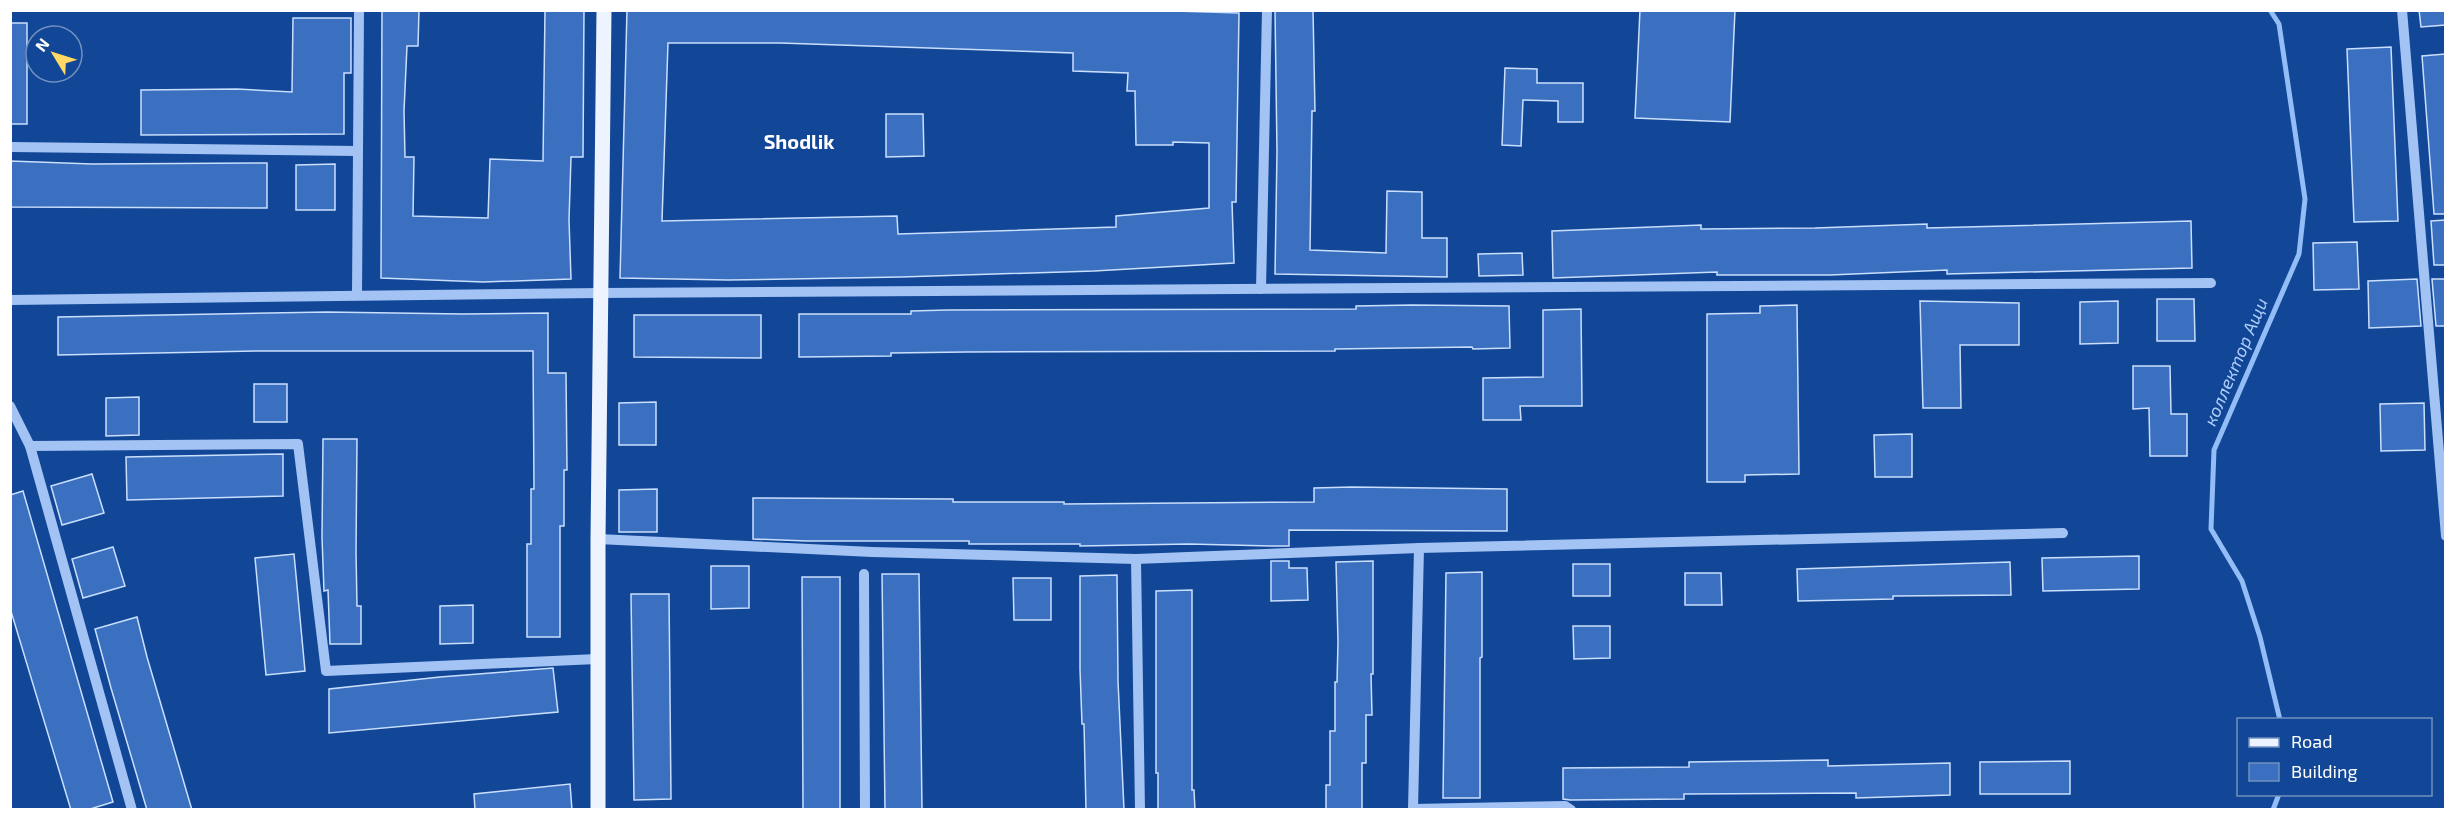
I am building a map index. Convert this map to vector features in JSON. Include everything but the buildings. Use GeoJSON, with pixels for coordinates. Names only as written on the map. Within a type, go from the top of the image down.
{"type":"FeatureCollection","features":[{"type":"Feature","properties":{"kind":"main road"},"geometry":{"type":"LineString","coordinates":[[598,810],[597,659],[604,10]]}},
{"type":"Feature","properties":{"kind":"street"},"geometry":{"type":"LineString","coordinates":[[357,295],[359,10]]}},
{"type":"Feature","properties":{"kind":"street"},"geometry":{"type":"LineString","coordinates":[[1261,289],[1267,10]]}},
{"type":"Feature","properties":{"kind":"street"},"geometry":{"type":"LineString","coordinates":[[2402,10],[2445,536]]}},
{"type":"Feature","properties":{"kind":"street"},"geometry":{"type":"LineString","coordinates":[[10,147],[357,151]]}},
{"type":"Feature","properties":{"kind":"street"},"geometry":{"type":"LineString","coordinates":[[10,300],[600,293],[2211,282]]}},
{"type":"Feature","properties":{"kind":"street"},"geometry":{"type":"LineString","coordinates":[[10,406],[30,446],[132,810]]}},
{"type":"Feature","properties":{"kind":"street"},"geometry":{"type":"LineString","coordinates":[[30,446],[298,444],[326,671],[597,659]]}},
{"type":"Feature","properties":{"kind":"street"},"geometry":{"type":"LineString","coordinates":[[598,539],[872,552],[1136,559],[1419,548],[2063,533]]}},
{"type":"Feature","properties":{"kind":"street"},"geometry":{"type":"LineString","coordinates":[[1419,548],[1413,809],[1565,806],[1572,810]]}},
{"type":"Feature","properties":{"kind":"street"},"geometry":{"type":"LineString","coordinates":[[1136,559],[1140,810]]}},
{"type":"Feature","properties":{"kind":"street"},"geometry":{"type":"LineString","coordinates":[[864,574],[865,810]]}},
{"type":"Feature","properties":{"kind":"waterway","name":"коллектор Ащи"},"geometry":{"type":"LineString","coordinates":[[2270,10],[2279,24],[2305,199],[2299,254],[2214,450],[2211,529],[2242,581],[2260,637],[2280,718]]}},
{"type":"Feature","properties":{"kind":"waterway","name":"коллектор Ащи"},"geometry":{"type":"LineString","coordinates":[[2273,810],[2278,796]]}},
{"type":"Feature","properties":{"kind":"district","name":"Shodlik"},"geometry":{"type":"Point","coordinates":[799,142]}}]}
